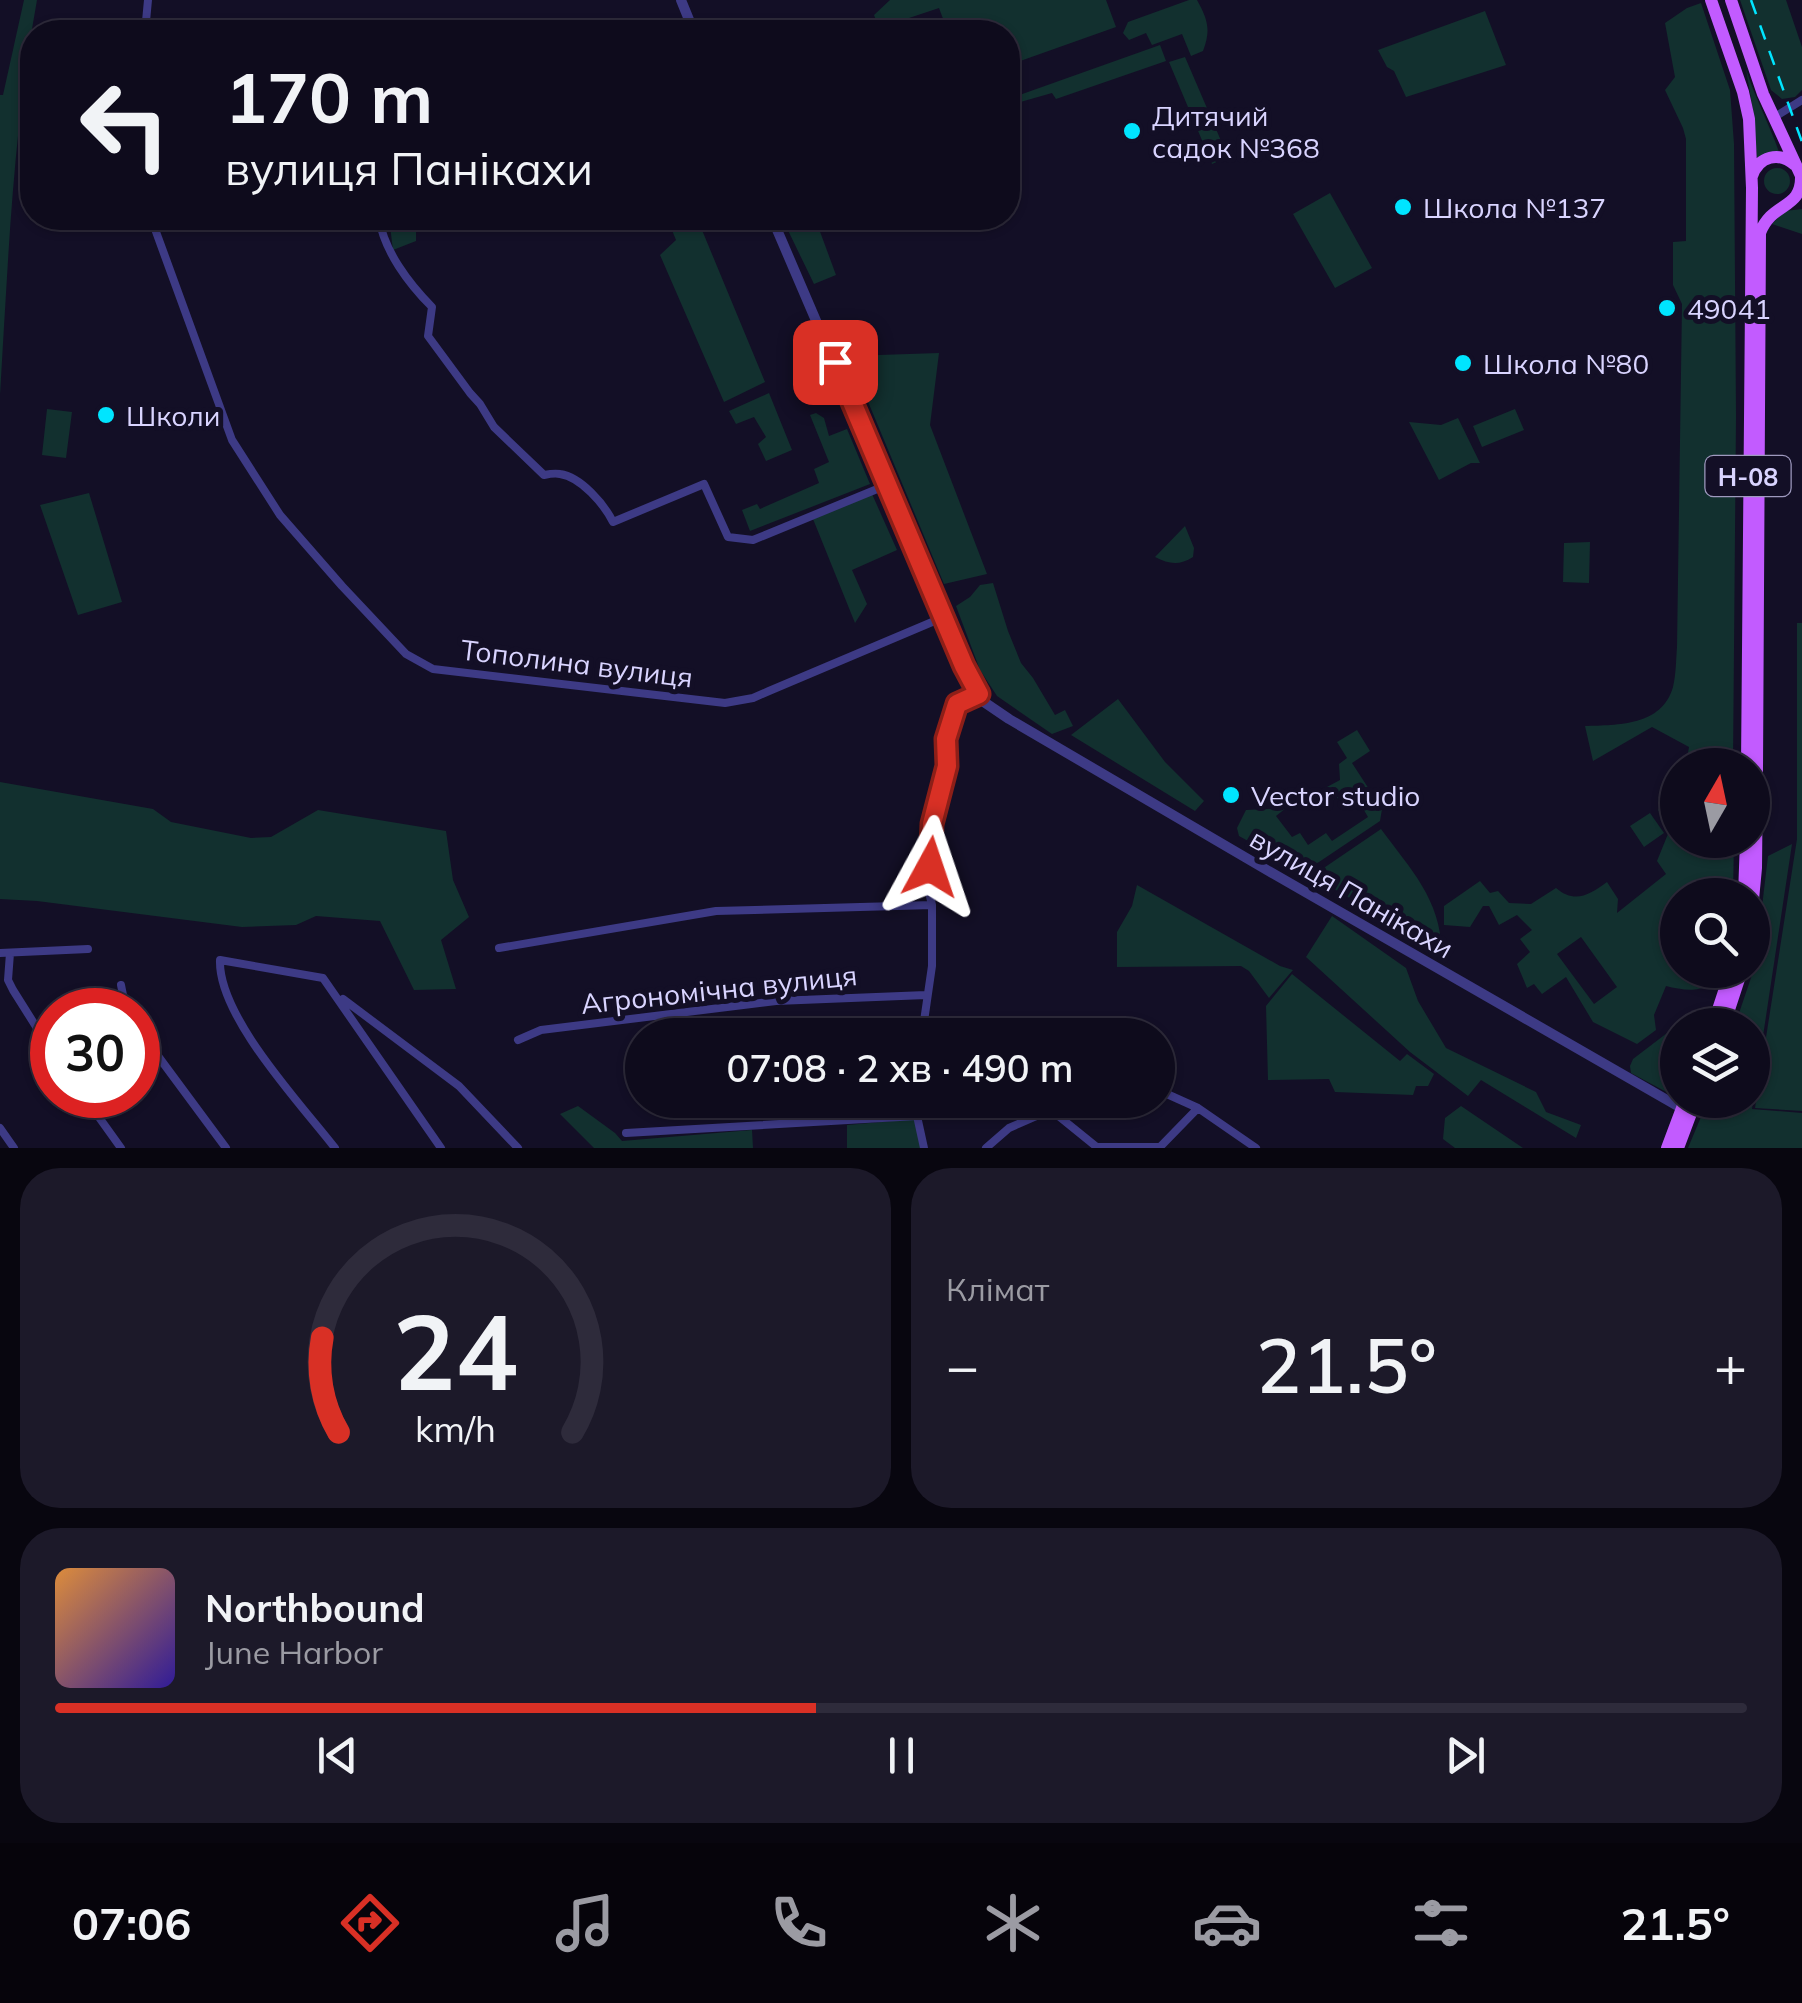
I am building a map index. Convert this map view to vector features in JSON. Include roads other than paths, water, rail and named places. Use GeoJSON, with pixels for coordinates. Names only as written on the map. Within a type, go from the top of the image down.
{"type":"FeatureCollection","features":[{"type":"Feature","properties":{"kind":"main road","name":"Н-08"},"geometry":{"type":"LineString","coordinates":[[1712,0],[1749,119],[1752,748]]}},
{"type":"Feature","properties":{"kind":"main road"},"geometry":{"type":"LineString","coordinates":[[1730,0],[1763,94],[1800,173]]}},
{"type":"Feature","properties":{"kind":"main road"},"geometry":{"type":"LineString","coordinates":[[1792,204],[1763,203],[1751,183],[1754,168],[1770,157],[1780,157],[1790,160],[1800,173]]}},
{"type":"Feature","properties":{"kind":"main road","name":"Н-08"},"geometry":{"type":"LineString","coordinates":[[1753,458],[1760,234],[1768,217],[1792,204],[1798,195],[1800,173]]}},
{"type":"Feature","properties":{"kind":"main road","name":"Н-08"},"geometry":{"type":"LineString","coordinates":[[1748,878],[1749,858]]}},
{"type":"Feature","properties":{"kind":"main road","name":"Н-08"},"geometry":{"type":"LineString","coordinates":[[1751,858],[1751,878]]}},
{"type":"Feature","properties":{"kind":"main road"},"geometry":{"type":"LineString","coordinates":[[1667,1148],[1683,1118]]}},
{"type":"Feature","properties":{"kind":"main road"},"geometry":{"type":"LineString","coordinates":[[1678,1148],[1686,1118]]}},
{"type":"Feature","properties":{"kind":"street"},"geometry":{"type":"LineString","coordinates":[[1774,118],[1802,100]]}},
{"type":"Feature","properties":{"kind":"street","name":"Тополина вулиця"},"geometry":{"type":"LineString","coordinates":[[155,230],[232,440],[280,515],[342,586],[406,654],[433,669],[725,703],[752,698],[944,617]]}},
{"type":"Feature","properties":{"kind":"street"},"geometry":{"type":"LineString","coordinates":[[381,230],[391,252],[432,307],[428,336],[494,427],[544,474],[564,474],[589,491],[604,504],[613,522],[704,484],[728,537],[753,540],[887,485]]}},
{"type":"Feature","properties":{"kind":"street","name":"вулиця Панікахи"},"geometry":{"type":"LineString","coordinates":[[777,230],[944,617],[979,694],[992,709],[1660,1089]]}},
{"type":"Feature","properties":{"kind":"street"},"geometry":{"type":"LineString","coordinates":[[924,1018],[932,966],[932,824],[947,766],[946,739],[957,704],[979,694]]}},
{"type":"Feature","properties":{"kind":"street"},"geometry":{"type":"LineString","coordinates":[[499,948],[716,911],[932,905]]}},
{"type":"Feature","properties":{"kind":"street"},"geometry":{"type":"LineString","coordinates":[[30,1017],[8,980],[5,953],[88,949]]}},
{"type":"Feature","properties":{"kind":"street"},"geometry":{"type":"LineString","coordinates":[[336,1148],[247,1035],[224,987],[220,960],[323,978],[441,1148]]}},
{"type":"Feature","properties":{"kind":"street"},"geometry":{"type":"LineString","coordinates":[[121,984],[122,988]]}},
{"type":"Feature","properties":{"kind":"street"},"geometry":{"type":"LineString","coordinates":[[335,992],[459,1086],[518,1148]]}},
{"type":"Feature","properties":{"kind":"street","name":"Агрономічна вулиця"},"geometry":{"type":"LineString","coordinates":[[518,1040],[541,1030],[776,1001],[926,995]]}},
{"type":"Feature","properties":{"kind":"street"},"geometry":{"type":"LineString","coordinates":[[160,1059],[226,1148]]}},
{"type":"Feature","properties":{"kind":"street"},"geometry":{"type":"LineString","coordinates":[[1175,1098],[1198,1108],[1256,1148]]}},
{"type":"Feature","properties":{"kind":"street"},"geometry":{"type":"LineString","coordinates":[[1061,1118],[1098,1148],[1160,1148],[1198,1108]]}},
{"type":"Feature","properties":{"kind":"street"},"geometry":{"type":"LineString","coordinates":[[99,1118],[121,1148]]}},
{"type":"Feature","properties":{"kind":"street"},"geometry":{"type":"LineString","coordinates":[[626,1134],[885,1118]]}},
{"type":"Feature","properties":{"kind":"street"},"geometry":{"type":"LineString","coordinates":[[917,1118],[924,1148]]}},
{"type":"Feature","properties":{"kind":"street"},"geometry":{"type":"LineString","coordinates":[[986,1148],[1009,1128],[1032,1118]]}},
{"type":"Feature","properties":{"kind":"street"},"geometry":{"type":"LineString","coordinates":[[0,1128],[14,1148]]}},
{"type":"Feature","properties":{"kind":"railway"},"geometry":{"type":"LineString","coordinates":[[1751,0],[1802,142]]}},
{"type":"Feature","properties":{"kind":"place","name":"Дитячий садок №368"},"geometry":{"type":"Point","coordinates":[1132,131]}},
{"type":"Feature","properties":{"kind":"place","name":"Школа №137"},"geometry":{"type":"Point","coordinates":[1403,207]}},
{"type":"Feature","properties":{"kind":"place","name":"49041"},"geometry":{"type":"Point","coordinates":[1667,308]}},
{"type":"Feature","properties":{"kind":"place","name":"Школа №80"},"geometry":{"type":"Point","coordinates":[1463,363]}},
{"type":"Feature","properties":{"kind":"place","name":"Школи"},"geometry":{"type":"Point","coordinates":[106,415]}},
{"type":"Feature","properties":{"kind":"place","name":"Vector studio"},"geometry":{"type":"Point","coordinates":[1231,795]}}]}
